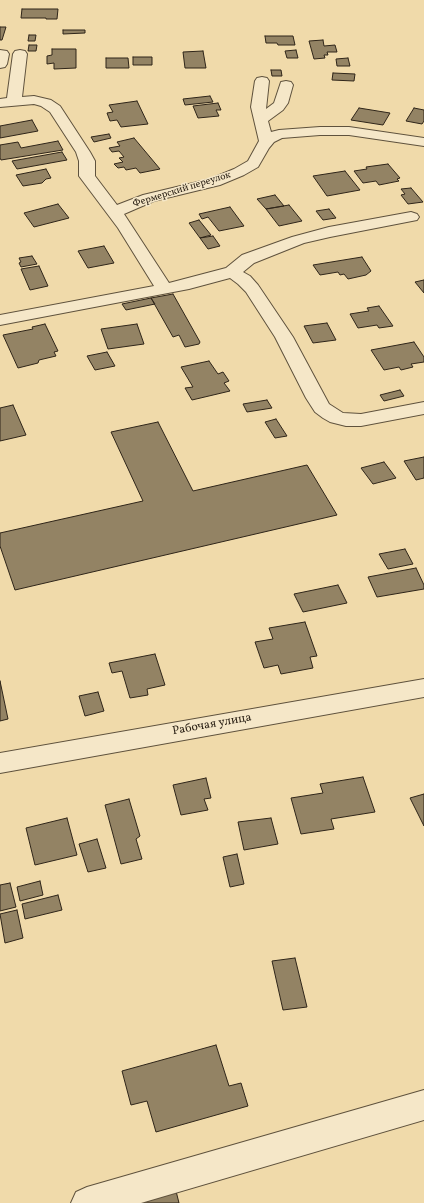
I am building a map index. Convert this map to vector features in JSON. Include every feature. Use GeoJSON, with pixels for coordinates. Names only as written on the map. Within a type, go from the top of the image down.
{"type":"FeatureCollection","features":[{"type":"Feature","properties":{"kind":"street"},"geometry":{"type":"LineString","coordinates":[[20,54],[7,102],[40,101],[55,109],[83,152],[86,161],[87,176],[115,212],[141,250],[164,289]]}},
{"type":"Feature","properties":{"kind":"street"},"geometry":{"type":"LineString","coordinates":[[262,81],[258,107],[266,141],[273,136],[288,132],[337,131],[367,133],[424,142]]}},
{"type":"Feature","properties":{"kind":"street"},"geometry":{"type":"LineString","coordinates":[[260,120],[278,107],[281,103],[286,84]]}},
{"type":"Feature","properties":{"kind":"street","name":"Фермерский переулок"},"geometry":{"type":"LineString","coordinates":[[115,212],[149,198],[215,182],[242,170],[253,164],[266,141]]}},
{"type":"Feature","properties":{"kind":"street"},"geometry":{"type":"LineString","coordinates":[[0,320],[189,284],[232,272],[248,259],[298,240],[328,232],[411,217]]}},
{"type":"Feature","properties":{"kind":"street"},"geometry":{"type":"LineString","coordinates":[[232,272],[244,280],[255,294],[284,337],[315,398],[322,408],[330,414],[337,418],[346,420],[361,420],[424,408]]}},
{"type":"Feature","properties":{"kind":"street","name":"Рабочая улица"},"geometry":{"type":"LineString","coordinates":[[0,763],[424,688]]}},
{"type":"Feature","properties":{"kind":"street"},"geometry":{"type":"LineString","coordinates":[[87,1203],[424,1105]]}},
{"type":"Feature","properties":{"kind":"building"},"geometry":{"type":"Polygon","coordinates":[[[22,9],[58,9],[57,19],[21,18],[22,9]]]}},
{"type":"Feature","properties":{"kind":"building"},"geometry":{"type":"Polygon","coordinates":[[[0,27],[6,27],[2,40],[0,40],[0,27]]]}},
{"type":"Feature","properties":{"kind":"building"},"geometry":{"type":"Polygon","coordinates":[[[63,30],[85,30],[85,33],[63,34],[63,30]]]}},
{"type":"Feature","properties":{"kind":"building"},"geometry":{"type":"Polygon","coordinates":[[[29,35],[36,35],[35,41],[28,41],[29,35]]]}},
{"type":"Feature","properties":{"kind":"building"},"geometry":{"type":"Polygon","coordinates":[[[265,36],[293,36],[295,45],[266,43],[265,36]]]}},
{"type":"Feature","properties":{"kind":"building"},"geometry":{"type":"Polygon","coordinates":[[[323,40],[324,46],[335,45],[337,52],[327,52],[328,55],[324,55],[325,58],[314,59],[309,41],[323,40]]]}},
{"type":"Feature","properties":{"kind":"building"},"geometry":{"type":"Polygon","coordinates":[[[29,45],[37,45],[36,51],[28,51],[29,45]]]}},
{"type":"Feature","properties":{"kind":"building"},"geometry":{"type":"Polygon","coordinates":[[[52,49],[76,49],[76,68],[54,69],[54,63],[47,64],[47,56],[52,55],[52,49]]]}},
{"type":"Feature","properties":{"kind":"building"},"geometry":{"type":"Polygon","coordinates":[[[296,50],[298,58],[287,58],[285,51],[296,50]]]}},
{"type":"Feature","properties":{"kind":"building"},"geometry":{"type":"Polygon","coordinates":[[[203,51],[206,68],[185,68],[183,52],[203,51]]]}},
{"type":"Feature","properties":{"kind":"building"},"geometry":{"type":"Polygon","coordinates":[[[133,57],[152,57],[152,65],[133,65],[133,57]]]}},
{"type":"Feature","properties":{"kind":"building"},"geometry":{"type":"Polygon","coordinates":[[[106,58],[128,58],[129,68],[106,68],[106,58]]]}},
{"type":"Feature","properties":{"kind":"building"},"geometry":{"type":"Polygon","coordinates":[[[348,58],[350,66],[337,66],[336,59],[348,58]]]}},
{"type":"Feature","properties":{"kind":"building"},"geometry":{"type":"Polygon","coordinates":[[[271,70],[281,70],[282,76],[272,76],[271,70]]]}},
{"type":"Feature","properties":{"kind":"building"},"geometry":{"type":"Polygon","coordinates":[[[333,73],[355,74],[354,81],[332,80],[333,73]]]}},
{"type":"Feature","properties":{"kind":"building"},"geometry":{"type":"Polygon","coordinates":[[[210,96],[213,102],[185,105],[183,99],[210,96]]]}},
{"type":"Feature","properties":{"kind":"building"},"geometry":{"type":"Polygon","coordinates":[[[137,101],[148,124],[121,127],[117,120],[110,121],[107,113],[113,112],[109,105],[137,101]]]}},
{"type":"Feature","properties":{"kind":"building"},"geometry":{"type":"Polygon","coordinates":[[[218,103],[221,110],[216,110],[219,116],[198,118],[193,106],[218,103]]]}},
{"type":"Feature","properties":{"kind":"building"},"geometry":{"type":"Polygon","coordinates":[[[359,108],[390,113],[383,125],[351,120],[359,108]]]}},
{"type":"Feature","properties":{"kind":"building"},"geometry":{"type":"Polygon","coordinates":[[[414,108],[424,110],[424,121],[422,124],[406,121],[414,108]]]}},
{"type":"Feature","properties":{"kind":"building"},"geometry":{"type":"Polygon","coordinates":[[[32,120],[38,131],[0,138],[0,126],[32,120]]]}},
{"type":"Feature","properties":{"kind":"building"},"geometry":{"type":"Polygon","coordinates":[[[109,134],[111,138],[94,142],[91,137],[109,134]]]}},
{"type":"Feature","properties":{"kind":"building"},"geometry":{"type":"Polygon","coordinates":[[[134,138],[160,169],[140,173],[136,168],[126,170],[124,167],[118,168],[114,164],[123,162],[119,158],[124,157],[119,151],[112,152],[109,148],[120,146],[117,142],[134,138]]]}},
{"type":"Feature","properties":{"kind":"building"},"geometry":{"type":"Polygon","coordinates":[[[58,141],[63,150],[1,160],[0,158],[0,145],[18,142],[21,148],[58,141]]]}},
{"type":"Feature","properties":{"kind":"building"},"geometry":{"type":"Polygon","coordinates":[[[62,152],[67,160],[17,169],[12,161],[62,152]]]}},
{"type":"Feature","properties":{"kind":"building"},"geometry":{"type":"Polygon","coordinates":[[[388,164],[400,178],[397,179],[399,181],[379,185],[376,181],[363,183],[354,171],[367,169],[366,167],[388,164]]]}},
{"type":"Feature","properties":{"kind":"building"},"geometry":{"type":"Polygon","coordinates":[[[46,169],[51,178],[46,179],[42,183],[23,186],[16,175],[46,169]]]}},
{"type":"Feature","properties":{"kind":"building"},"geometry":{"type":"Polygon","coordinates":[[[345,171],[360,190],[327,196],[313,176],[345,171]]]}},
{"type":"Feature","properties":{"kind":"building"},"geometry":{"type":"Polygon","coordinates":[[[411,188],[423,202],[408,204],[401,195],[405,194],[401,189],[411,188]]]}},
{"type":"Feature","properties":{"kind":"building"},"geometry":{"type":"Polygon","coordinates":[[[275,195],[284,206],[266,209],[257,199],[275,195]]]}},
{"type":"Feature","properties":{"kind":"building"},"geometry":{"type":"Polygon","coordinates":[[[58,204],[69,218],[34,227],[24,213],[58,204]]]}},
{"type":"Feature","properties":{"kind":"building"},"geometry":{"type":"Polygon","coordinates":[[[289,205],[302,221],[279,226],[266,209],[289,205]]]}},
{"type":"Feature","properties":{"kind":"building"},"geometry":{"type":"Polygon","coordinates":[[[230,207],[244,226],[219,231],[208,217],[202,219],[199,214],[230,207]]]}},
{"type":"Feature","properties":{"kind":"building"},"geometry":{"type":"Polygon","coordinates":[[[329,209],[336,218],[323,220],[316,211],[329,209]]]}},
{"type":"Feature","properties":{"kind":"building"},"geometry":{"type":"Polygon","coordinates":[[[199,220],[211,235],[200,238],[189,223],[199,220]]]}},
{"type":"Feature","properties":{"kind":"building"},"geometry":{"type":"Polygon","coordinates":[[[213,236],[220,246],[208,249],[200,238],[213,236]]]}},
{"type":"Feature","properties":{"kind":"building"},"geometry":{"type":"Polygon","coordinates":[[[104,246],[114,263],[88,268],[78,251],[104,246]]]}},
{"type":"Feature","properties":{"kind":"building"},"geometry":{"type":"Polygon","coordinates":[[[32,256],[37,264],[21,267],[19,258],[32,256]]]}},
{"type":"Feature","properties":{"kind":"building"},"geometry":{"type":"Polygon","coordinates":[[[362,257],[371,271],[366,275],[348,279],[344,274],[340,275],[338,272],[320,275],[313,265],[362,257]]]}},
{"type":"Feature","properties":{"kind":"building"},"geometry":{"type":"Polygon","coordinates":[[[39,266],[48,286],[30,290],[21,269],[39,266]]]}},
{"type":"Feature","properties":{"kind":"building"},"geometry":{"type":"Polygon","coordinates":[[[424,280],[424,293],[415,282],[424,280]]]}},
{"type":"Feature","properties":{"kind":"building"},"geometry":{"type":"Polygon","coordinates":[[[173,294],[200,342],[199,344],[185,347],[179,335],[173,337],[151,298],[173,294]]]}},
{"type":"Feature","properties":{"kind":"building"},"geometry":{"type":"Polygon","coordinates":[[[151,298],[155,304],[126,310],[122,304],[151,298]]]}},
{"type":"Feature","properties":{"kind":"building"},"geometry":{"type":"Polygon","coordinates":[[[379,306],[393,326],[379,328],[377,325],[358,328],[350,314],[369,311],[367,308],[379,306]]]}},
{"type":"Feature","properties":{"kind":"building"},"geometry":{"type":"Polygon","coordinates":[[[327,323],[336,340],[313,343],[304,326],[327,323]]]}},
{"type":"Feature","properties":{"kind":"building"},"geometry":{"type":"Polygon","coordinates":[[[45,324],[58,351],[54,352],[56,356],[39,360],[38,363],[18,368],[3,335],[33,329],[32,327],[45,324]]]}},
{"type":"Feature","properties":{"kind":"building"},"geometry":{"type":"Polygon","coordinates":[[[137,324],[144,344],[108,349],[101,329],[137,324]]]}},
{"type":"Feature","properties":{"kind":"building"},"geometry":{"type":"Polygon","coordinates":[[[414,342],[424,357],[424,362],[411,364],[413,367],[401,370],[399,367],[384,370],[371,350],[414,342]]]}},
{"type":"Feature","properties":{"kind":"building"},"geometry":{"type":"Polygon","coordinates":[[[107,352],[115,366],[95,370],[87,356],[107,352]]]}},
{"type":"Feature","properties":{"kind":"building"},"geometry":{"type":"Polygon","coordinates":[[[209,361],[218,374],[223,372],[229,381],[224,383],[230,391],[192,400],[185,388],[193,387],[181,367],[209,361]]]}},
{"type":"Feature","properties":{"kind":"building"},"geometry":{"type":"Polygon","coordinates":[[[400,390],[404,396],[384,401],[380,395],[400,390]]]}},
{"type":"Feature","properties":{"kind":"building"},"geometry":{"type":"Polygon","coordinates":[[[267,400],[272,408],[247,412],[243,404],[267,400]]]}},
{"type":"Feature","properties":{"kind":"building"},"geometry":{"type":"Polygon","coordinates":[[[13,405],[26,435],[0,441],[0,408],[13,405]]]}},
{"type":"Feature","properties":{"kind":"building"},"geometry":{"type":"Polygon","coordinates":[[[276,419],[287,436],[275,438],[265,422],[276,419]]]}},
{"type":"Feature","properties":{"kind":"building"},"geometry":{"type":"Polygon","coordinates":[[[158,422],[193,491],[307,465],[337,515],[15,590],[0,546],[0,533],[143,501],[111,432],[158,422]]]}},
{"type":"Feature","properties":{"kind":"building"},"geometry":{"type":"Polygon","coordinates":[[[424,457],[424,478],[416,480],[404,461],[424,457]]]}},
{"type":"Feature","properties":{"kind":"building"},"geometry":{"type":"Polygon","coordinates":[[[384,462],[396,478],[373,484],[361,468],[384,462]]]}},
{"type":"Feature","properties":{"kind":"building"},"geometry":{"type":"Polygon","coordinates":[[[405,549],[413,564],[388,569],[379,554],[405,549]]]}},
{"type":"Feature","properties":{"kind":"building"},"geometry":{"type":"Polygon","coordinates":[[[416,568],[424,585],[424,589],[377,597],[368,577],[416,568]]]}},
{"type":"Feature","properties":{"kind":"building"},"geometry":{"type":"Polygon","coordinates":[[[338,585],[347,603],[303,612],[294,594],[338,585]]]}},
{"type":"Feature","properties":{"kind":"building"},"geometry":{"type":"Polygon","coordinates":[[[305,622],[317,656],[310,657],[313,668],[281,674],[278,665],[264,668],[255,642],[273,639],[269,628],[305,622]]]}},
{"type":"Feature","properties":{"kind":"building"},"geometry":{"type":"Polygon","coordinates":[[[155,654],[165,685],[147,689],[148,695],[130,698],[122,671],[112,673],[109,663],[155,654]]]}},
{"type":"Feature","properties":{"kind":"building"},"geometry":{"type":"Polygon","coordinates":[[[0,681],[8,719],[0,721],[0,681]]]}},
{"type":"Feature","properties":{"kind":"building"},"geometry":{"type":"Polygon","coordinates":[[[98,692],[104,711],[85,716],[79,696],[98,692]]]}},
{"type":"Feature","properties":{"kind":"building"},"geometry":{"type":"Polygon","coordinates":[[[363,777],[375,812],[331,819],[334,829],[301,834],[291,798],[323,793],[320,784],[363,777]]]}},
{"type":"Feature","properties":{"kind":"building"},"geometry":{"type":"Polygon","coordinates":[[[206,778],[211,798],[204,799],[208,810],[181,815],[173,785],[206,778]]]}},
{"type":"Feature","properties":{"kind":"building"},"geometry":{"type":"Polygon","coordinates":[[[424,794],[424,826],[410,798],[424,794]]]}},
{"type":"Feature","properties":{"kind":"building"},"geometry":{"type":"Polygon","coordinates":[[[129,799],[140,836],[136,839],[142,859],[121,864],[105,805],[129,799]]]}},
{"type":"Feature","properties":{"kind":"building"},"geometry":{"type":"Polygon","coordinates":[[[67,818],[77,855],[35,865],[26,828],[67,818]]]}},
{"type":"Feature","properties":{"kind":"building"},"geometry":{"type":"Polygon","coordinates":[[[271,818],[278,844],[244,850],[238,822],[271,818]]]}},
{"type":"Feature","properties":{"kind":"building"},"geometry":{"type":"Polygon","coordinates":[[[97,839],[106,868],[88,872],[79,844],[97,839]]]}},
{"type":"Feature","properties":{"kind":"building"},"geometry":{"type":"Polygon","coordinates":[[[237,854],[244,884],[230,887],[223,857],[237,854]]]}},
{"type":"Feature","properties":{"kind":"building"},"geometry":{"type":"Polygon","coordinates":[[[40,881],[43,895],[20,901],[17,887],[40,881]]]}},
{"type":"Feature","properties":{"kind":"building"},"geometry":{"type":"Polygon","coordinates":[[[10,883],[16,907],[0,911],[0,885],[10,883]]]}},
{"type":"Feature","properties":{"kind":"building"},"geometry":{"type":"Polygon","coordinates":[[[58,895],[62,910],[25,919],[22,904],[58,895]]]}},
{"type":"Feature","properties":{"kind":"building"},"geometry":{"type":"Polygon","coordinates":[[[17,910],[23,938],[5,943],[0,914],[17,910]]]}},
{"type":"Feature","properties":{"kind":"building"},"geometry":{"type":"Polygon","coordinates":[[[295,958],[307,1007],[283,1010],[272,961],[295,958]]]}},
{"type":"Feature","properties":{"kind":"building"},"geometry":{"type":"Polygon","coordinates":[[[216,1045],[229,1086],[241,1083],[248,1106],[156,1132],[147,1101],[131,1105],[122,1071],[216,1045]]]}},
{"type":"Feature","properties":{"kind":"building"},"geometry":{"type":"Polygon","coordinates":[[[176,1191],[179,1203],[134,1203],[176,1191]]]}}]}
